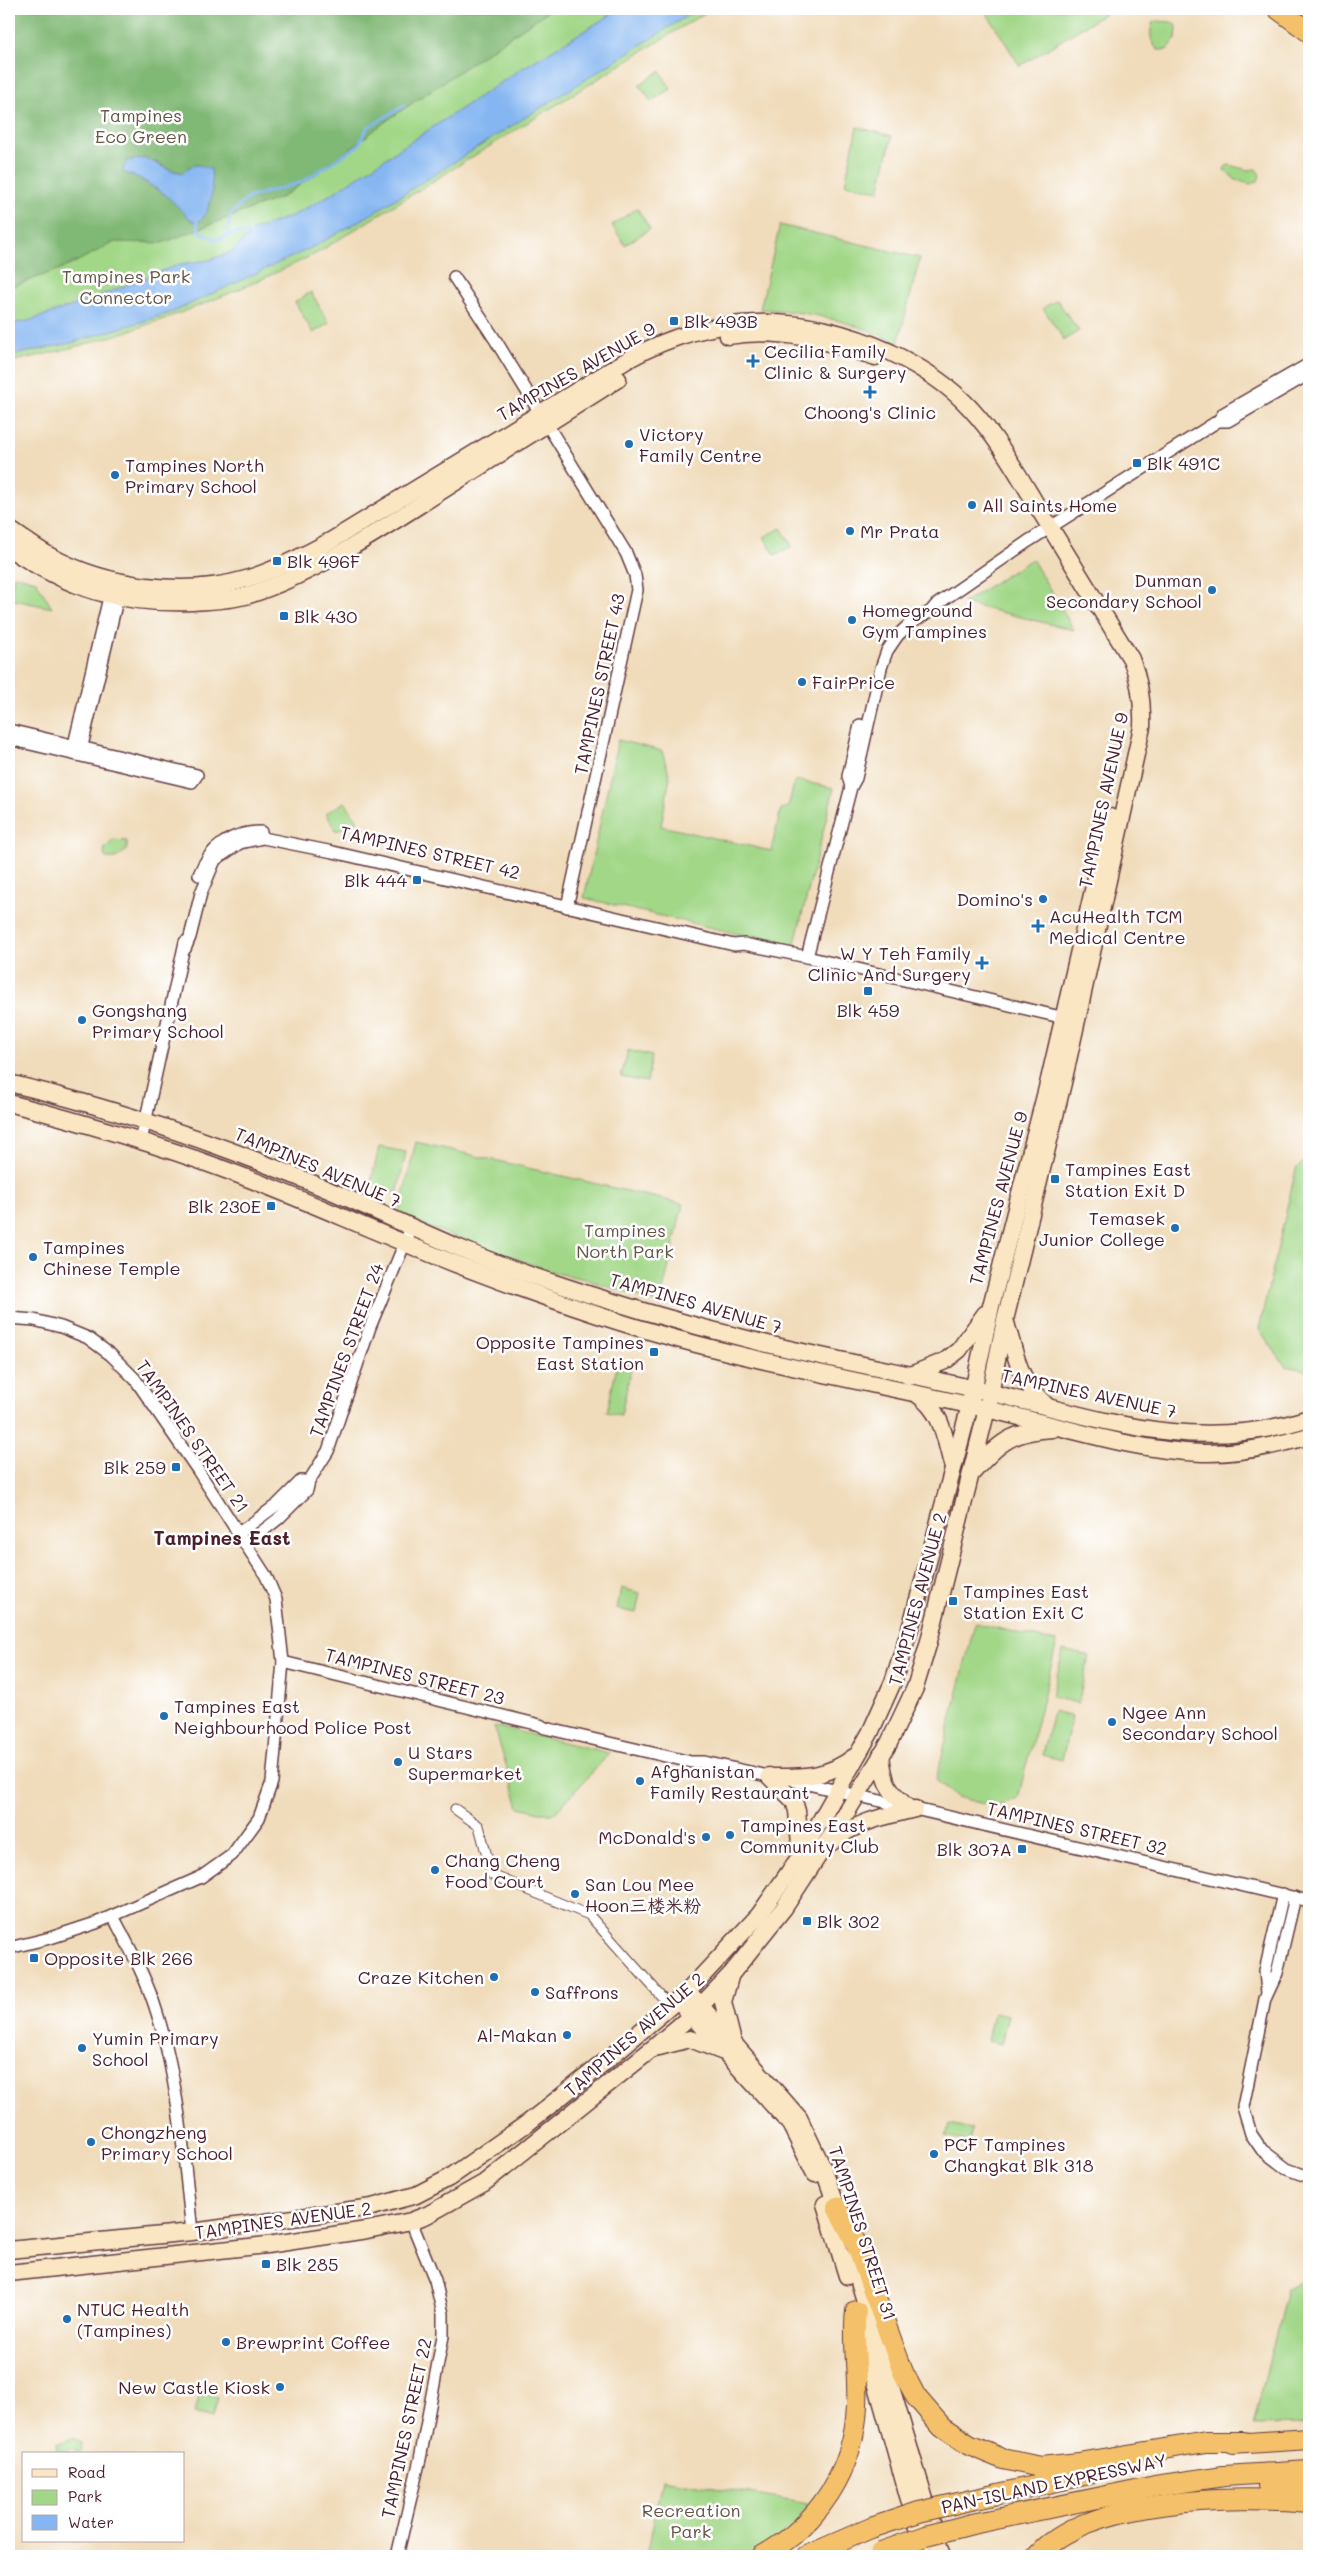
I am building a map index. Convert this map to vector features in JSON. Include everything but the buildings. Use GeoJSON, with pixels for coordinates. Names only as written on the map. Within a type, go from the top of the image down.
{"type":"FeatureCollection","features":[{"type":"Feature","properties":{"kind":"highway"},"geometry":{"type":"LineString","coordinates":[[1278,9],[1309,32]]}},
{"type":"Feature","properties":{"kind":"highway"},"geometry":{"type":"LineString","coordinates":[[837,2207],[855,2241],[904,2372],[916,2397],[942,2427],[969,2445],[1003,2459],[1040,2467],[1079,2464],[1127,2454],[1206,2442],[1244,2442]]}},
{"type":"Feature","properties":{"kind":"highway"},"geometry":{"type":"LineString","coordinates":[[762,2556],[801,2528],[823,2504],[840,2479],[846,2463],[857,2405],[853,2334],[856,2311]]}},
{"type":"Feature","properties":{"kind":"highway","name":"PAN-ISLAND EXPRESSWAY"},"geometry":{"type":"LineString","coordinates":[[806,2556],[871,2528],[919,2512],[1038,2484],[1244,2442],[1309,2439]]}},
{"type":"Feature","properties":{"kind":"highway","name":"PAN-ISLAND EXPRESSWAY"},"geometry":{"type":"LineString","coordinates":[[876,2554],[926,2536],[972,2524],[1045,2509],[1211,2488],[1250,2485],[1307,2487]]}},
{"type":"Feature","properties":{"kind":"highway"},"geometry":{"type":"LineString","coordinates":[[1037,2556],[1047,2544],[1074,2527],[1114,2514],[1172,2505],[1234,2500],[1286,2500],[1307,2487]]}},
{"type":"Feature","properties":{"kind":"main road","name":"TAMPINES AVENUE 9"},"geometry":{"type":"LineString","coordinates":[[9,548],[43,571],[81,588],[113,597],[162,603],[202,601],[247,595],[272,586],[340,554],[641,352],[692,333],[752,322],[778,322],[832,331],[864,341],[900,357],[940,382],[956,395],[987,429],[1120,659],[1128,677],[1133,721],[990,1392]]}},
{"type":"Feature","properties":{"kind":"main road","name":"TAMPINES AVENUE 9"},"geometry":{"type":"LineString","coordinates":[[9,529],[50,556],[86,572],[117,580],[165,588],[224,584],[266,572],[332,540],[543,419]]}},
{"type":"Feature","properties":{"kind":"main road","name":"TAMPINES AVENUE 9"},"geometry":{"type":"LineString","coordinates":[[974,1388],[991,1306],[1069,1019]]}},
{"type":"Feature","properties":{"kind":"main road","name":"TAMPINES AVENUE 7"},"geometry":{"type":"LineString","coordinates":[[9,1083],[146,1122],[237,1154],[411,1228],[531,1275],[697,1326],[908,1376],[974,1388],[1049,1408],[1143,1429],[1207,1435],[1261,1430],[1309,1418]]}},
{"type":"Feature","properties":{"kind":"main road","name":"TAMPINES AVENUE 7"},"geometry":{"type":"LineString","coordinates":[[9,1103],[141,1141],[228,1171],[532,1293],[615,1321],[754,1359],[914,1392],[1134,1444],[1205,1453],[1280,1444],[1309,1436]]}},
{"type":"Feature","properties":{"kind":"main road"},"geometry":{"type":"LineString","coordinates":[[908,1376],[945,1360],[959,1350],[991,1306]]}},
{"type":"Feature","properties":{"kind":"main road"},"geometry":{"type":"LineString","coordinates":[[1005,1320],[1023,1378],[1033,1394],[1049,1408]]}},
{"type":"Feature","properties":{"kind":"main road","name":"TAMPINES AVENUE 2"},"geometry":{"type":"LineString","coordinates":[[9,2250],[192,2232],[372,2208],[416,2195],[449,2178],[530,2122],[675,1996],[743,1934],[801,1855],[859,1752],[893,1682],[930,1562],[974,1388]]}},
{"type":"Feature","properties":{"kind":"main road"},"geometry":{"type":"LineString","coordinates":[[914,1392],[933,1407],[947,1439],[953,1466]]}},
{"type":"Feature","properties":{"kind":"main road","name":"TAMPINES AVENUE 2"},"geometry":{"type":"LineString","coordinates":[[9,2273],[267,2245],[412,2221],[427,2215],[484,2183],[652,2049],[696,2010],[732,1973],[778,1916],[858,1795],[902,1719],[915,1688],[933,1629],[990,1392]]}},
{"type":"Feature","properties":{"kind":"main road"},"geometry":{"type":"LineString","coordinates":[[971,1474],[1002,1444],[1020,1433],[1069,1428]]}},
{"type":"Feature","properties":{"kind":"main road"},"geometry":{"type":"LineString","coordinates":[[771,1777],[806,1777],[827,1773],[842,1766],[859,1752]]}},
{"type":"Feature","properties":{"kind":"main road"},"geometry":{"type":"LineString","coordinates":[[881,1754],[888,1788],[911,1808]]}},
{"type":"Feature","properties":{"kind":"main road"},"geometry":{"type":"LineString","coordinates":[[771,1777],[794,1801],[798,1818],[801,1855]]}},
{"type":"Feature","properties":{"kind":"main road"},"geometry":{"type":"LineString","coordinates":[[822,1850],[857,1825],[869,1819],[911,1808]]}},
{"type":"Feature","properties":{"kind":"main road"},"geometry":{"type":"LineString","coordinates":[[652,2049],[672,2042],[690,2039],[730,2048],[723,2002],[732,1973]]}},
{"type":"Feature","properties":{"kind":"main road","name":"TAMPINES STREET 31"},"geometry":{"type":"LineString","coordinates":[[675,1996],[696,2010],[730,2048],[800,2118],[813,2143],[837,2207],[925,2526]]}},
{"type":"Feature","properties":{"kind":"main road","name":"TAMPINES STREET 31"},"geometry":{"type":"LineString","coordinates":[[730,2048],[786,2120],[814,2172],[828,2212],[856,2311],[925,2526]]}},
{"type":"Feature","properties":{"kind":"main road"},"geometry":{"type":"LineString","coordinates":[[449,2178],[471,2173],[492,2164],[508,2165]]}},
{"type":"Feature","properties":{"kind":"main road"},"geometry":{"type":"LineString","coordinates":[[925,2526],[925,2556]]}},
{"type":"Feature","properties":{"kind":"main road"},"geometry":{"type":"LineString","coordinates":[[925,2526],[942,2556]]}},
{"type":"Feature","properties":{"kind":"street","name":"TAMPINES STREET 43"},"geometry":{"type":"LineString","coordinates":[[454,277],[626,553],[635,575],[637,590],[568,904]]}},
{"type":"Feature","properties":{"kind":"street"},"geometry":{"type":"LineString","coordinates":[[807,957],[851,787],[848,776],[882,646],[908,617],[928,604],[936,605],[1047,530],[1218,421],[1224,413],[1309,364]]}},
{"type":"Feature","properties":{"kind":"street"},"geometry":{"type":"LineString","coordinates":[[1218,421],[1228,421],[1309,374]]}},
{"type":"Feature","properties":{"kind":"street"},"geometry":{"type":"LineString","coordinates":[[77,751],[117,580]]}},
{"type":"Feature","properties":{"kind":"street"},"geometry":{"type":"LineString","coordinates":[[9,730],[77,751],[192,782],[197,775],[77,751],[9,739]]}},
{"type":"Feature","properties":{"kind":"street","name":"TAMPINES STREET 42"},"geometry":{"type":"LineString","coordinates":[[141,1141],[185,948],[194,892],[204,862],[221,844],[247,833],[270,833],[568,904],[807,957],[1069,1019]]}},
{"type":"Feature","properties":{"kind":"street","name":"TAMPINES STREET 24"},"geometry":{"type":"LineString","coordinates":[[246,1544],[281,1516],[307,1490],[309,1481],[331,1444],[370,1327],[411,1228]]}},
{"type":"Feature","properties":{"kind":"street","name":"TAMPINES STREET 21"},"geometry":{"type":"LineString","coordinates":[[9,1318],[34,1320],[61,1327],[88,1338],[111,1355],[147,1395],[266,1576],[276,1598],[283,1662],[272,1782],[266,1803],[252,1830],[232,1855],[201,1877],[113,1916],[73,1931],[9,1948]]}},
{"type":"Feature","properties":{"kind":"street","name":"TAMPINES STREET 24"},"geometry":{"type":"LineString","coordinates":[[239,1533],[278,1504],[301,1481],[309,1481]]}},
{"type":"Feature","properties":{"kind":"street","name":"TAMPINES STREET 23"},"geometry":{"type":"LineString","coordinates":[[283,1662],[540,1725],[547,1722],[647,1748],[691,1762],[704,1762],[838,1790]]}},
{"type":"Feature","properties":{"kind":"street","name":"TAMPINES STREET 32"},"geometry":{"type":"LineString","coordinates":[[838,1790],[1309,1900]]}},
{"type":"Feature","properties":{"kind":"street"},"geometry":{"type":"LineString","coordinates":[[455,1809],[479,1826],[492,1874],[589,1915],[675,1996]]}},
{"type":"Feature","properties":{"kind":"street"},"geometry":{"type":"LineString","coordinates":[[1267,1993],[1265,1971],[1283,1894]]}},
{"type":"Feature","properties":{"kind":"street"},"geometry":{"type":"LineString","coordinates":[[1295,1897],[1277,1973],[1267,1993],[1242,2099],[1245,2118],[1255,2142],[1270,2158],[1287,2170],[1309,2177]]}},
{"type":"Feature","properties":{"kind":"street"},"geometry":{"type":"LineString","coordinates":[[113,1916],[143,1977],[156,2010],[166,2046],[178,2112],[192,2232]]}},
{"type":"Feature","properties":{"kind":"street","name":"TAMPINES STREET 22"},"geometry":{"type":"LineString","coordinates":[[397,2556],[420,2459],[443,2336],[443,2314],[435,2280],[412,2221]]}},
{"type":"Feature","properties":{"kind":"green space","name":"Tampines Eco Green"},"geometry":{"type":"Polygon","coordinates":[[[9,9],[711,9],[317,253],[242,288],[166,318],[89,343],[9,362],[9,9]]]}},
{"type":"Feature","properties":{"kind":"green space","name":"Tampines Eco Green"},"geometry":{"type":"Polygon","coordinates":[[[9,9],[551,9],[386,121],[325,168],[282,197],[162,243],[115,242],[68,266],[9,288],[9,9]],[[156,162],[139,178],[166,195],[191,220],[190,166],[183,173],[170,170],[156,162]]]}},
{"type":"Feature","properties":{"kind":"green space"},"geometry":{"type":"Polygon","coordinates":[[[984,9],[1112,9],[1020,66],[984,9]]]}},
{"type":"Feature","properties":{"kind":"green space"},"geometry":{"type":"Polygon","coordinates":[[[1153,22],[1171,22],[1177,26],[1176,39],[1167,50],[1158,50],[1152,41],[1153,22]]]}},
{"type":"Feature","properties":{"kind":"green space"},"geometry":{"type":"Polygon","coordinates":[[[660,71],[671,89],[651,101],[639,85],[660,71]]]}},
{"type":"Feature","properties":{"kind":"green space"},"geometry":{"type":"Polygon","coordinates":[[[857,127],[892,136],[879,191],[845,184],[857,127]]]}},
{"type":"Feature","properties":{"kind":"green space"},"geometry":{"type":"Polygon","coordinates":[[[1229,165],[1248,170],[1256,169],[1260,175],[1258,181],[1250,184],[1236,180],[1224,170],[1229,165]]]}},
{"type":"Feature","properties":{"kind":"green space"},"geometry":{"type":"Polygon","coordinates":[[[637,208],[650,229],[625,245],[612,225],[637,208]]]}},
{"type":"Feature","properties":{"kind":"green space"},"geometry":{"type":"Polygon","coordinates":[[[780,225],[920,258],[898,343],[865,329],[831,319],[796,312],[760,309],[780,225]]]}},
{"type":"Feature","properties":{"kind":"green space"},"geometry":{"type":"Polygon","coordinates":[[[311,292],[329,323],[313,333],[295,302],[311,292]]]}},
{"type":"Feature","properties":{"kind":"green space"},"geometry":{"type":"Polygon","coordinates":[[[1057,300],[1079,331],[1064,340],[1043,308],[1057,300]]]}},
{"type":"Feature","properties":{"kind":"green space"},"geometry":{"type":"Polygon","coordinates":[[[781,528],[792,546],[775,555],[764,537],[781,528]]]}},
{"type":"Feature","properties":{"kind":"green space"},"geometry":{"type":"Polygon","coordinates":[[[1032,559],[1074,630],[963,603],[1032,559]]]}},
{"type":"Feature","properties":{"kind":"green space"},"geometry":{"type":"Polygon","coordinates":[[[14,575],[36,581],[52,608],[10,599],[14,575]]]}},
{"type":"Feature","properties":{"kind":"green space"},"geometry":{"type":"Polygon","coordinates":[[[618,740],[662,751],[670,777],[661,826],[771,851],[781,809],[788,807],[795,780],[834,788],[794,947],[584,898],[618,740]]]}},
{"type":"Feature","properties":{"kind":"green space"},"geometry":{"type":"Polygon","coordinates":[[[345,802],[358,821],[336,831],[326,813],[345,802]]]}},
{"type":"Feature","properties":{"kind":"green space"},"geometry":{"type":"Polygon","coordinates":[[[113,840],[127,841],[127,850],[116,858],[106,858],[104,854],[105,848],[113,840]]]}},
{"type":"Feature","properties":{"kind":"green space"},"geometry":{"type":"Polygon","coordinates":[[[628,1050],[652,1056],[647,1082],[621,1077],[628,1050]]]}},
{"type":"Feature","properties":{"kind":"green space","name":"Tampines North Park"},"geometry":{"type":"Polygon","coordinates":[[[416,1142],[683,1204],[660,1304],[585,1279],[556,1273],[398,1216],[416,1142]]]}},
{"type":"Feature","properties":{"kind":"green space"},"geometry":{"type":"Polygon","coordinates":[[[379,1147],[406,1152],[397,1194],[370,1187],[379,1147]]]}},
{"type":"Feature","properties":{"kind":"green space"},"geometry":{"type":"Polygon","coordinates":[[[1309,1156],[1309,1371],[1285,1366],[1259,1329],[1296,1169],[1309,1156]]]}},
{"type":"Feature","properties":{"kind":"green space"},"geometry":{"type":"Polygon","coordinates":[[[618,1361],[632,1364],[621,1415],[607,1412],[618,1361]]]}},
{"type":"Feature","properties":{"kind":"green space"},"geometry":{"type":"Polygon","coordinates":[[[621,1588],[640,1593],[636,1613],[617,1609],[621,1588]]]}},
{"type":"Feature","properties":{"kind":"green space"},"geometry":{"type":"Polygon","coordinates":[[[975,1623],[1057,1642],[1018,1798],[995,1807],[957,1797],[936,1780],[975,1623]]]}},
{"type":"Feature","properties":{"kind":"green space"},"geometry":{"type":"Polygon","coordinates":[[[1063,1650],[1089,1656],[1078,1703],[1052,1697],[1063,1650]]]}},
{"type":"Feature","properties":{"kind":"green space"},"geometry":{"type":"Polygon","coordinates":[[[1053,1711],[1072,1716],[1062,1760],[1042,1755],[1053,1711]]]}},
{"type":"Feature","properties":{"kind":"green space"},"geometry":{"type":"Polygon","coordinates":[[[494,1726],[610,1753],[553,1815],[519,1807],[494,1726]]]}},
{"type":"Feature","properties":{"kind":"green space"},"geometry":{"type":"Polygon","coordinates":[[[993,2012],[1008,2015],[1001,2044],[987,2041],[993,2012]]]}},
{"type":"Feature","properties":{"kind":"green space"},"geometry":{"type":"Polygon","coordinates":[[[949,2124],[972,2129],[969,2142],[946,2137],[949,2124]]]}},
{"type":"Feature","properties":{"kind":"green space"},"geometry":{"type":"Polygon","coordinates":[[[1309,2276],[1309,2424],[1253,2425],[1287,2290],[1309,2276]]]}},
{"type":"Feature","properties":{"kind":"green space"},"geometry":{"type":"Polygon","coordinates":[[[200,2393],[218,2397],[213,2418],[195,2413],[200,2393]]]}},
{"type":"Feature","properties":{"kind":"green space"},"geometry":{"type":"Polygon","coordinates":[[[72,2438],[81,2442],[82,2451],[71,2449],[67,2452],[58,2452],[56,2444],[72,2438]]]}},
{"type":"Feature","properties":{"kind":"green space","name":"Recreation Park"},"geometry":{"type":"Polygon","coordinates":[[[662,2479],[808,2504],[800,2519],[775,2541],[751,2556],[647,2556],[662,2479]]]}},
{"type":"Feature","properties":{"kind":"water"},"geometry":{"type":"Polygon","coordinates":[[[620,9],[698,9],[370,215],[313,247],[173,312],[71,343],[9,356],[9,324],[28,321],[89,300],[180,264],[209,260],[232,252],[254,230],[294,215],[333,193],[521,69],[620,9]]]}},
{"type":"Feature","properties":{"kind":"water"},"geometry":{"type":"Polygon","coordinates":[[[145,158],[170,170],[183,173],[196,165],[211,169],[212,191],[209,206],[197,223],[191,220],[166,195],[139,178],[123,172],[126,161],[145,158]]]}},
{"type":"Feature","properties":{"kind":"waterway"},"geometry":{"type":"LineString","coordinates":[[227,235],[230,215],[250,197],[302,182],[359,145],[367,128],[404,106]]}},
{"type":"Feature","properties":{"kind":"waterway"},"geometry":{"type":"LineString","coordinates":[[197,223],[199,231],[217,240],[235,233],[254,234]]}},
{"type":"Feature","properties":{"kind":"place","name":"Blk 493B"},"geometry":{"type":"Point","coordinates":[674,321]}},
{"type":"Feature","properties":{"kind":"place","name":"Cecilia Family Clinic & Surgery"},"geometry":{"type":"Point","coordinates":[753,361]}},
{"type":"Feature","properties":{"kind":"place","name":"Choong's Clinic"},"geometry":{"type":"Point","coordinates":[870,392]}},
{"type":"Feature","properties":{"kind":"place","name":"Victory Family Centre"},"geometry":{"type":"Point","coordinates":[629,444]}},
{"type":"Feature","properties":{"kind":"place","name":"Blk 491C"},"geometry":{"type":"Point","coordinates":[1137,463]}},
{"type":"Feature","properties":{"kind":"place","name":"Tampines North Primary School"},"geometry":{"type":"Point","coordinates":[115,475]}},
{"type":"Feature","properties":{"kind":"place","name":"All Saints Home"},"geometry":{"type":"Point","coordinates":[972,505]}},
{"type":"Feature","properties":{"kind":"place","name":"Mr Prata"},"geometry":{"type":"Point","coordinates":[850,531]}},
{"type":"Feature","properties":{"kind":"place","name":"Blk 496F"},"geometry":{"type":"Point","coordinates":[277,561]}},
{"type":"Feature","properties":{"kind":"place","name":"Dunman Secondary School"},"geometry":{"type":"Point","coordinates":[1212,590]}},
{"type":"Feature","properties":{"kind":"place","name":"Blk 430"},"geometry":{"type":"Point","coordinates":[284,616]}},
{"type":"Feature","properties":{"kind":"place","name":"Homeground Gym Tampines"},"geometry":{"type":"Point","coordinates":[852,620]}},
{"type":"Feature","properties":{"kind":"place","name":"FairPrice"},"geometry":{"type":"Point","coordinates":[802,682]}},
{"type":"Feature","properties":{"kind":"place","name":"Blk 444"},"geometry":{"type":"Point","coordinates":[417,880]}},
{"type":"Feature","properties":{"kind":"place","name":"Domino's"},"geometry":{"type":"Point","coordinates":[1043,899]}},
{"type":"Feature","properties":{"kind":"place","name":"AcuHealth TCM Medical Centre"},"geometry":{"type":"Point","coordinates":[1038,926]}},
{"type":"Feature","properties":{"kind":"place","name":"W Y Teh Family Clinic And Surgery"},"geometry":{"type":"Point","coordinates":[982,963]}},
{"type":"Feature","properties":{"kind":"place","name":"Blk 459"},"geometry":{"type":"Point","coordinates":[868,991]}},
{"type":"Feature","properties":{"kind":"place","name":"Gongshang Primary School"},"geometry":{"type":"Point","coordinates":[82,1020]}},
{"type":"Feature","properties":{"kind":"place","name":"Tampines East Station Exit D"},"geometry":{"type":"Point","coordinates":[1055,1179]}},
{"type":"Feature","properties":{"kind":"place","name":"Blk 230E"},"geometry":{"type":"Point","coordinates":[271,1206]}},
{"type":"Feature","properties":{"kind":"place","name":"Temasek Junior College"},"geometry":{"type":"Point","coordinates":[1175,1228]}},
{"type":"Feature","properties":{"kind":"place","name":"Tampines Chinese Temple"},"geometry":{"type":"Point","coordinates":[33,1257]}},
{"type":"Feature","properties":{"kind":"place","name":"Opposite Tampines East Station"},"geometry":{"type":"Point","coordinates":[654,1352]}},
{"type":"Feature","properties":{"kind":"place","name":"Blk 259"},"geometry":{"type":"Point","coordinates":[176,1467]}},
{"type":"Feature","properties":{"kind":"place","name":"Tampines East Station Exit C"},"geometry":{"type":"Point","coordinates":[953,1601]}},
{"type":"Feature","properties":{"kind":"place","name":"Tampines East Neighbourhood Police Post"},"geometry":{"type":"Point","coordinates":[164,1716]}},
{"type":"Feature","properties":{"kind":"place","name":"Ngee Ann Secondary School"},"geometry":{"type":"Point","coordinates":[1112,1722]}},
{"type":"Feature","properties":{"kind":"place","name":"U Stars Supermarket"},"geometry":{"type":"Point","coordinates":[398,1762]}},
{"type":"Feature","properties":{"kind":"place","name":"Afghanistan Family Restaurant"},"geometry":{"type":"Point","coordinates":[640,1781]}},
{"type":"Feature","properties":{"kind":"place","name":"Tampines East Community Club"},"geometry":{"type":"Point","coordinates":[730,1835]}},
{"type":"Feature","properties":{"kind":"place","name":"McDonald's"},"geometry":{"type":"Point","coordinates":[706,1837]}},
{"type":"Feature","properties":{"kind":"place","name":"Blk 307A"},"geometry":{"type":"Point","coordinates":[1022,1849]}},
{"type":"Feature","properties":{"kind":"place","name":"Chang Cheng Food Court"},"geometry":{"type":"Point","coordinates":[435,1870]}},
{"type":"Feature","properties":{"kind":"place","name":"San Lou Mee Hoon三楼米粉"},"geometry":{"type":"Point","coordinates":[575,1894]}},
{"type":"Feature","properties":{"kind":"place","name":"Blk 302"},"geometry":{"type":"Point","coordinates":[807,1921]}},
{"type":"Feature","properties":{"kind":"place","name":"Opposite Blk 266"},"geometry":{"type":"Point","coordinates":[34,1958]}},
{"type":"Feature","properties":{"kind":"place","name":"Craze Kitchen"},"geometry":{"type":"Point","coordinates":[494,1977]}},
{"type":"Feature","properties":{"kind":"place","name":"Saffrons"},"geometry":{"type":"Point","coordinates":[535,1992]}},
{"type":"Feature","properties":{"kind":"place","name":"Al-Makan"},"geometry":{"type":"Point","coordinates":[567,2035]}},
{"type":"Feature","properties":{"kind":"place","name":"Yumin Primary School"},"geometry":{"type":"Point","coordinates":[82,2048]}},
{"type":"Feature","properties":{"kind":"place","name":"Chongzheng Primary School"},"geometry":{"type":"Point","coordinates":[91,2142]}},
{"type":"Feature","properties":{"kind":"place","name":"PCF Tampines Changkat Blk 318"},"geometry":{"type":"Point","coordinates":[934,2154]}},
{"type":"Feature","properties":{"kind":"place","name":"Blk 285"},"geometry":{"type":"Point","coordinates":[266,2264]}},
{"type":"Feature","properties":{"kind":"place","name":"NTUC Health (Tampines)"},"geometry":{"type":"Point","coordinates":[67,2319]}},
{"type":"Feature","properties":{"kind":"place","name":"Brewprint Coffee"},"geometry":{"type":"Point","coordinates":[226,2342]}},
{"type":"Feature","properties":{"kind":"place","name":"New Castle Kiosk"},"geometry":{"type":"Point","coordinates":[280,2387]}},
{"type":"Feature","properties":{"kind":"district","name":"Tampines East"},"geometry":{"type":"Point","coordinates":[222,1537]}},
{"type":"Feature","properties":{"kind":"park label","name":"Tampines Park Connector"},"geometry":{"type":"Point","coordinates":[126,286]}}]}
